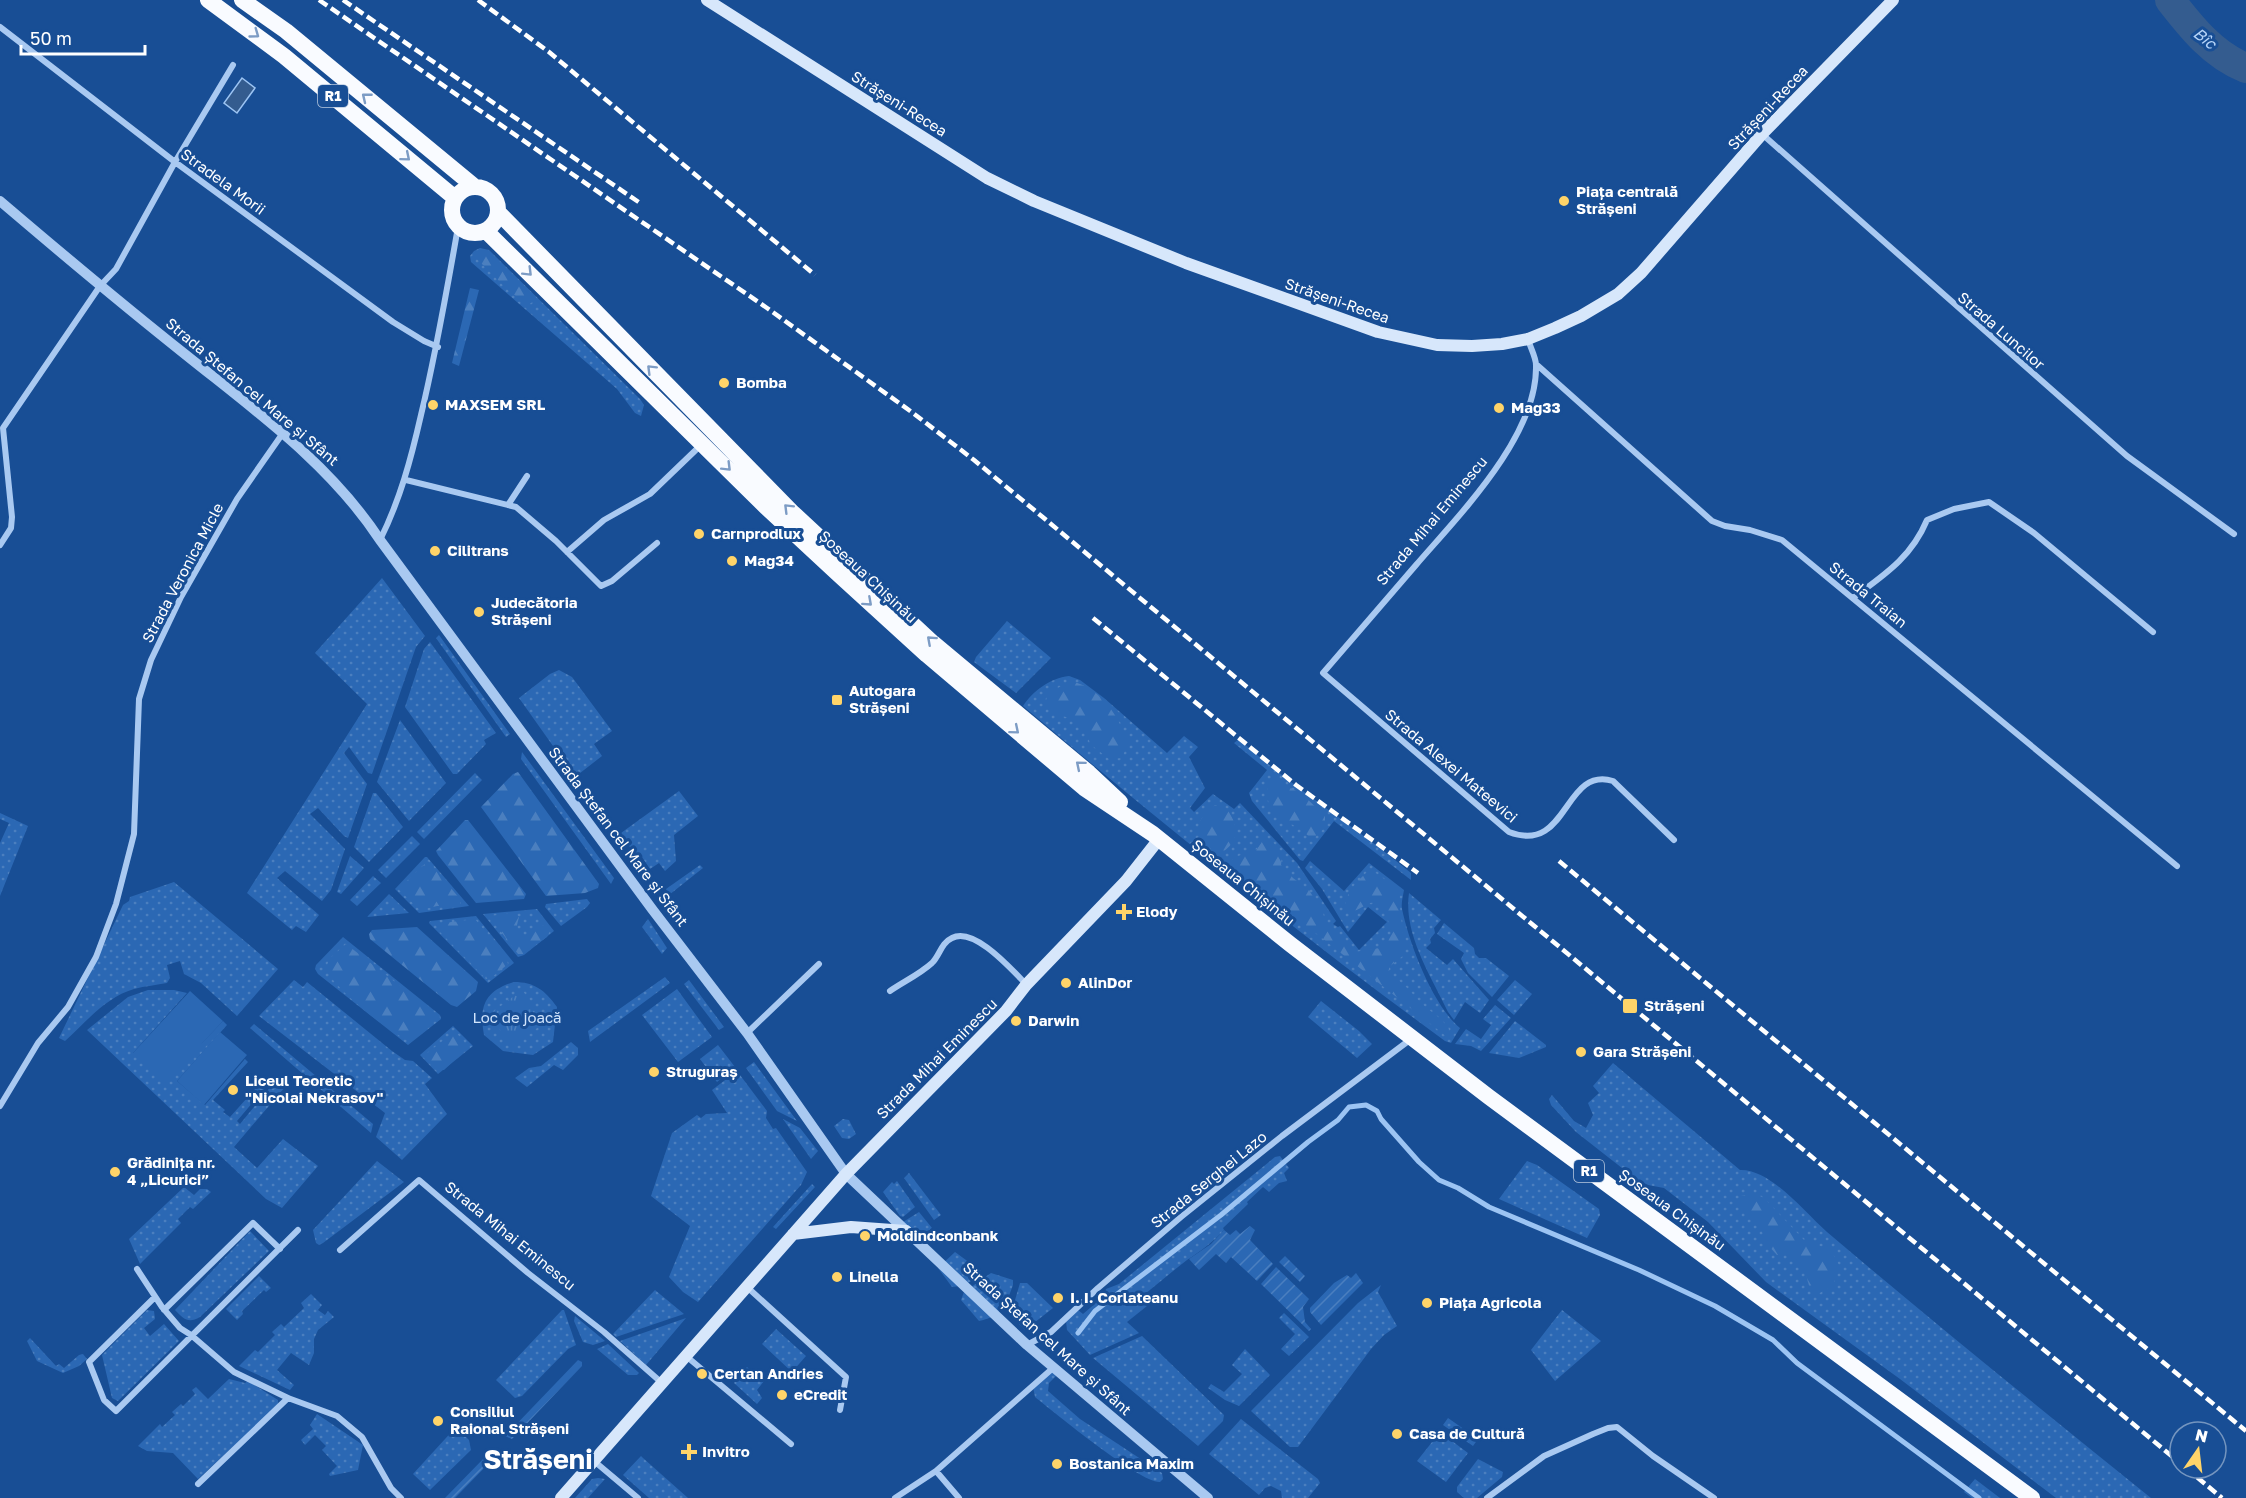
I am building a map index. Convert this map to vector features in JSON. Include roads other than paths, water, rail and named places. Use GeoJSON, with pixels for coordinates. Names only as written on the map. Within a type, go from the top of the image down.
{"type":"FeatureCollection","features":[{"type":"Feature","properties":{"kind":"highway","name":"R1"},"geometry":{"type":"LineString","coordinates":[[208,0],[284,56],[454,198]]}},
{"type":"Feature","properties":{"kind":"highway","name":"R1"},"geometry":{"type":"LineString","coordinates":[[242,0],[285,31],[475,187]]}},
{"type":"Feature","properties":{"kind":"highway"},"geometry":{"type":"LineString","coordinates":[[475,187],[489,192],[498,204],[498,212],[496,220],[486,231],[471,234],[458,227],[451,213],[454,198],[460,192],[475,187]]}},
{"type":"Feature","properties":{"kind":"highway"},"geometry":{"type":"LineString","coordinates":[[498,212],[792,512],[933,643],[1089,772],[1156,836]]}},
{"type":"Feature","properties":{"kind":"highway","name":"Șoseaua Chișinău"},"geometry":{"type":"LineString","coordinates":[[486,231],[767,508],[927,655],[1084,788],[1156,836],[1290,945],[1412,1038],[2032,1498]]}},
{"type":"Feature","properties":{"kind":"main road","name":"Strășeni-Recea"},"geometry":{"type":"LineString","coordinates":[[707,0],[990,180],[1044,206],[1186,263],[1378,332],[1437,345],[1492,345],[1527,339],[1581,316],[1618,294],[1641,273],[1762,134],[1893,0]]}},
{"type":"Feature","properties":{"kind":"main road","name":"Strada Mihai Eminescu"},"geometry":{"type":"LineString","coordinates":[[561,1498],[846,1174],[1006,1011],[1026,985],[1126,881],[1156,836]]}},
{"type":"Feature","properties":{"kind":"main road"},"geometry":{"type":"LineString","coordinates":[[794,1234],[851,1227],[906,1231]]}},
{"type":"Feature","properties":{"kind":"street","name":"Stradela Morii"},"geometry":{"type":"LineString","coordinates":[[0,27],[175,162],[393,322],[424,342],[438,347]]}},
{"type":"Feature","properties":{"kind":"street"},"geometry":{"type":"LineString","coordinates":[[0,545],[11,528],[12,518],[2,428],[100,286],[117,269],[175,162],[233,65]]}},
{"type":"Feature","properties":{"kind":"street","name":"Strada Luncilor"},"geometry":{"type":"LineString","coordinates":[[1762,134],[2127,456],[2234,534]]}},
{"type":"Feature","properties":{"kind":"street","name":"Strada Ștefan cel Mare și Sfânt"},"geometry":{"type":"LineString","coordinates":[[0,201],[100,286],[283,433],[331,477],[362,512],[380,540],[652,909],[747,1033],[846,1174],[1027,1345],[1208,1498]]}},
{"type":"Feature","properties":{"kind":"street"},"geometry":{"type":"LineString","coordinates":[[380,540],[406,480],[438,347],[458,227]]}},
{"type":"Feature","properties":{"kind":"street","name":"Strada Mihai Eminescu"},"geometry":{"type":"LineString","coordinates":[[1323,673],[1466,507],[1497,466],[1523,422],[1531,398],[1536,364],[1527,339]]}},
{"type":"Feature","properties":{"kind":"street","name":"Strada Traian"},"geometry":{"type":"LineString","coordinates":[[1536,364],[1712,521],[1782,540],[2177,866]]}},
{"type":"Feature","properties":{"kind":"street","name":"Strada Veronica Micle"},"geometry":{"type":"LineString","coordinates":[[1,1102],[38,1043],[68,1007],[96,957],[116,904],[134,834],[140,699],[151,660],[181,597],[237,499],[283,433]]}},
{"type":"Feature","properties":{"kind":"street"},"geometry":{"type":"LineString","coordinates":[[567,552],[604,520],[650,494],[703,443]]}},
{"type":"Feature","properties":{"kind":"street"},"geometry":{"type":"LineString","coordinates":[[508,505],[527,476]]}},
{"type":"Feature","properties":{"kind":"street"},"geometry":{"type":"LineString","coordinates":[[406,480],[508,505],[525,512],[601,586],[612,581],[657,543]]}},
{"type":"Feature","properties":{"kind":"street"},"geometry":{"type":"LineString","coordinates":[[1852,598],[1893,569],[1919,539],[1927,520],[1954,509],[1989,502],[2034,533],[2153,632]]}},
{"type":"Feature","properties":{"kind":"street","name":"Strada Alexei Mateevici"},"geometry":{"type":"LineString","coordinates":[[1323,673],[1509,832],[1522,837],[1544,832],[1584,785],[1594,779],[1603,778],[1613,781],[1674,840]]}},
{"type":"Feature","properties":{"kind":"street"},"geometry":{"type":"LineString","coordinates":[[890,992],[933,962],[945,943],[953,937],[963,935],[979,942],[1002,959],[1026,985]]}},
{"type":"Feature","properties":{"kind":"street"},"geometry":{"type":"LineString","coordinates":[[747,1033],[819,964]]}},
{"type":"Feature","properties":{"kind":"street","name":"Strada Serghei Lazo"},"geometry":{"type":"LineString","coordinates":[[1027,1345],[1052,1332],[1098,1288],[1181,1217],[1282,1136],[1412,1038]]}},
{"type":"Feature","properties":{"kind":"street","name":"Strada Mihai Eminescu"},"geometry":{"type":"LineString","coordinates":[[340,1250],[418,1180],[528,1273],[604,1332],[662,1383]]}},
{"type":"Feature","properties":{"kind":"street"},"geometry":{"type":"LineString","coordinates":[[164,1310],[253,1223],[280,1248]]}},
{"type":"Feature","properties":{"kind":"street"},"geometry":{"type":"LineString","coordinates":[[155,1297],[89,1362],[104,1400],[116,1411],[298,1230]]}},
{"type":"Feature","properties":{"kind":"street"},"geometry":{"type":"LineString","coordinates":[[137,1269],[164,1310],[180,1329],[191,1335],[234,1372],[288,1398],[337,1416],[362,1437],[391,1488],[401,1498]]}},
{"type":"Feature","properties":{"kind":"street"},"geometry":{"type":"LineString","coordinates":[[747,1287],[846,1377],[840,1410]]}},
{"type":"Feature","properties":{"kind":"street"},"geometry":{"type":"LineString","coordinates":[[686,1356],[791,1444]]}},
{"type":"Feature","properties":{"kind":"street"},"geometry":{"type":"LineString","coordinates":[[895,1498],[936,1471],[1053,1368]]}},
{"type":"Feature","properties":{"kind":"street"},"geometry":{"type":"LineString","coordinates":[[198,1484],[288,1398]]}},
{"type":"Feature","properties":{"kind":"street"},"geometry":{"type":"LineString","coordinates":[[1487,1498],[1544,1456],[1608,1428],[1617,1427],[1653,1456],[1714,1498]]}},
{"type":"Feature","properties":{"kind":"street"},"geometry":{"type":"LineString","coordinates":[[594,1461],[638,1498]]}},
{"type":"Feature","properties":{"kind":"street"},"geometry":{"type":"LineString","coordinates":[[936,1471],[959,1498]]}},
{"type":"Feature","properties":{"kind":"waterway","name":"Bîc"},"geometry":{"type":"LineString","coordinates":[[2170,0],[2213,48],[2246,68]]}},
{"type":"Feature","properties":{"kind":"waterway"},"geometry":{"type":"LineString","coordinates":[[1078,1333],[1095,1311],[1221,1215],[1308,1142],[1338,1120],[1349,1107],[1366,1105],[1377,1111],[1381,1119],[1419,1162],[1439,1180],[1458,1188],[1489,1207],[1639,1270],[1715,1306],[1773,1340],[1797,1363],[1979,1498]]}},
{"type":"Feature","properties":{"kind":"railway"},"geometry":{"type":"LineString","coordinates":[[319,0],[767,308],[974,460],[2168,1453]]}},
{"type":"Feature","properties":{"kind":"railway"},"geometry":{"type":"LineString","coordinates":[[343,0],[640,203]]}},
{"type":"Feature","properties":{"kind":"railway"},"geometry":{"type":"LineString","coordinates":[[478,0],[549,52],[815,275]]}},
{"type":"Feature","properties":{"kind":"railway"},"geometry":{"type":"LineString","coordinates":[[1093,618],[1296,785],[1418,873]]}},
{"type":"Feature","properties":{"kind":"railway"},"geometry":{"type":"LineString","coordinates":[[1559,861],[2246,1431]]}},
{"type":"Feature","properties":{"kind":"railway"},"geometry":{"type":"LineString","coordinates":[[2200,1480],[2222,1498]]}},
{"type":"Feature","properties":{"kind":"place","name":"Piața centrală Strășeni"},"geometry":{"type":"Point","coordinates":[1564,201]}},
{"type":"Feature","properties":{"kind":"place","name":"Bomba"},"geometry":{"type":"Point","coordinates":[724,383]}},
{"type":"Feature","properties":{"kind":"place","name":"MAXSEM SRL"},"geometry":{"type":"Point","coordinates":[433,405]}},
{"type":"Feature","properties":{"kind":"place","name":"Mag33"},"geometry":{"type":"Point","coordinates":[1499,408]}},
{"type":"Feature","properties":{"kind":"place","name":"Carnprodlux"},"geometry":{"type":"Point","coordinates":[699,534]}},
{"type":"Feature","properties":{"kind":"place","name":"Cilitrans"},"geometry":{"type":"Point","coordinates":[435,551]}},
{"type":"Feature","properties":{"kind":"place","name":"Mag34"},"geometry":{"type":"Point","coordinates":[732,561]}},
{"type":"Feature","properties":{"kind":"place","name":"Judecătoria Strășeni"},"geometry":{"type":"Point","coordinates":[479,612]}},
{"type":"Feature","properties":{"kind":"place","name":"Autogara Strășeni"},"geometry":{"type":"Point","coordinates":[837,700]}},
{"type":"Feature","properties":{"kind":"place","name":"Elody"},"geometry":{"type":"Point","coordinates":[1124,912]}},
{"type":"Feature","properties":{"kind":"place","name":"AlinDor"},"geometry":{"type":"Point","coordinates":[1066,983]}},
{"type":"Feature","properties":{"kind":"place","name":"Strășeni"},"geometry":{"type":"Point","coordinates":[1630,1006]}},
{"type":"Feature","properties":{"kind":"place","name":"Darwin"},"geometry":{"type":"Point","coordinates":[1016,1021]}},
{"type":"Feature","properties":{"kind":"place","name":"Gara Strășeni"},"geometry":{"type":"Point","coordinates":[1581,1052]}},
{"type":"Feature","properties":{"kind":"place","name":"Struguraș"},"geometry":{"type":"Point","coordinates":[654,1072]}},
{"type":"Feature","properties":{"kind":"place","name":"Liceul Teoretic \"Nicolai Nekrasov\""},"geometry":{"type":"Point","coordinates":[233,1090]}},
{"type":"Feature","properties":{"kind":"place","name":"Grădinița nr. 4 „Licurici”"},"geometry":{"type":"Point","coordinates":[115,1172]}},
{"type":"Feature","properties":{"kind":"place","name":"Moldindconbank"},"geometry":{"type":"Point","coordinates":[865,1236]}},
{"type":"Feature","properties":{"kind":"place","name":"Linella"},"geometry":{"type":"Point","coordinates":[837,1277]}},
{"type":"Feature","properties":{"kind":"place","name":"I. I. Corlateanu"},"geometry":{"type":"Point","coordinates":[1058,1298]}},
{"type":"Feature","properties":{"kind":"place","name":"Piața Agricola"},"geometry":{"type":"Point","coordinates":[1427,1303]}},
{"type":"Feature","properties":{"kind":"place","name":"Certan Andries"},"geometry":{"type":"Point","coordinates":[702,1374]}},
{"type":"Feature","properties":{"kind":"place","name":"eCredit"},"geometry":{"type":"Point","coordinates":[782,1395]}},
{"type":"Feature","properties":{"kind":"place","name":"Consiliul Raional Strășeni"},"geometry":{"type":"Point","coordinates":[438,1421]}},
{"type":"Feature","properties":{"kind":"place","name":"Casa de Cultură"},"geometry":{"type":"Point","coordinates":[1397,1434]}},
{"type":"Feature","properties":{"kind":"place","name":"Invitro"},"geometry":{"type":"Point","coordinates":[689,1452]}},
{"type":"Feature","properties":{"kind":"place","name":"Bostanica Maxim"},"geometry":{"type":"Point","coordinates":[1057,1464]}},
{"type":"Feature","properties":{"kind":"district","name":"Strășeni"},"geometry":{"type":"Point","coordinates":[538,1460]}},
{"type":"Feature","properties":{"kind":"park label","name":"Loc de joacă"},"geometry":{"type":"Point","coordinates":[517,1018]}}]}
